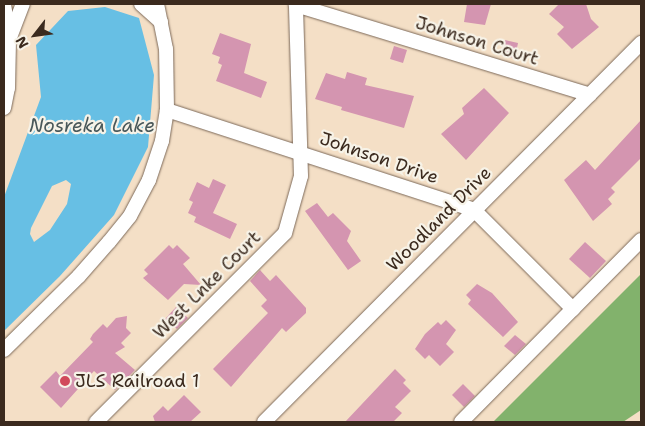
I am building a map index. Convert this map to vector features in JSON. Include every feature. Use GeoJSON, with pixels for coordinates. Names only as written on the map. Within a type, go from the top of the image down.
{"type":"FeatureCollection","features":[{"type":"Feature","properties":{"kind":"street"},"geometry":{"type":"LineString","coordinates":[[9,40],[23,4]]}},
{"type":"Feature","properties":{"kind":"street"},"geometry":{"type":"LineString","coordinates":[[141,4],[161,22]]}},
{"type":"Feature","properties":{"kind":"street"},"geometry":{"type":"LineString","coordinates":[[4,350],[79,276],[130,216],[149,180],[162,141],[167,110],[166,49],[157,4]]}},
{"type":"Feature","properties":{"kind":"street"},"geometry":{"type":"LineString","coordinates":[[4,5],[9,40],[8,88],[4,108]]}},
{"type":"Feature","properties":{"kind":"street","name":"Johnson Court"},"geometry":{"type":"LineString","coordinates":[[296,5],[590,95]]}},
{"type":"Feature","properties":{"kind":"street","name":"West Lnke Court"},"geometry":{"type":"LineString","coordinates":[[96,422],[285,233],[301,176],[296,5]]}},
{"type":"Feature","properties":{"kind":"street","name":"Woodland Drive"},"geometry":{"type":"LineString","coordinates":[[264,422],[641,43]]}},
{"type":"Feature","properties":{"kind":"street","name":"Johnson Drive"},"geometry":{"type":"LineString","coordinates":[[167,110],[301,151],[474,210],[573,309]]}},
{"type":"Feature","properties":{"kind":"street"},"geometry":{"type":"LineString","coordinates":[[460,422],[641,240]]}},
{"type":"Feature","properties":{"kind":"green space"},"geometry":{"type":"Polygon","coordinates":[[[641,274],[641,410],[623,422],[493,422],[641,274]]]}},
{"type":"Feature","properties":{"kind":"water","name":"Nosreka Lake"},"geometry":{"type":"Polygon","coordinates":[[[105,7],[139,18],[154,75],[148,147],[114,215],[60,276],[4,331],[4,197],[41,97],[36,45],[68,11],[105,7]],[[66,180],[52,186],[31,228],[30,234],[34,242],[50,230],[67,204],[71,184],[66,180]]]}},
{"type":"Feature","properties":{"kind":"building"},"geometry":{"type":"Polygon","coordinates":[[[467,4],[491,4],[485,25],[464,22],[467,4]]]}},
{"type":"Feature","properties":{"kind":"building"},"geometry":{"type":"Polygon","coordinates":[[[559,4],[586,4],[591,19],[599,27],[572,49],[557,34],[564,27],[549,14],[559,4]]]}},
{"type":"Feature","properties":{"kind":"building"},"geometry":{"type":"Polygon","coordinates":[[[220,33],[251,44],[244,73],[267,82],[261,98],[216,81],[222,65],[218,63],[220,57],[212,54],[220,33]]]}},
{"type":"Feature","properties":{"kind":"building"},"geometry":{"type":"Polygon","coordinates":[[[505,40],[518,43],[515,58],[502,56],[505,40]]]}},
{"type":"Feature","properties":{"kind":"building"},"geometry":{"type":"Polygon","coordinates":[[[394,46],[407,50],[403,63],[390,59],[394,46]]]}},
{"type":"Feature","properties":{"kind":"building"},"geometry":{"type":"Polygon","coordinates":[[[347,72],[367,78],[365,85],[414,96],[404,128],[341,110],[342,107],[315,99],[326,73],[345,79],[347,72]]]}},
{"type":"Feature","properties":{"kind":"building"},"geometry":{"type":"Polygon","coordinates":[[[484,88],[509,113],[466,160],[441,134],[464,114],[462,108],[484,88]]]}},
{"type":"Feature","properties":{"kind":"building"},"geometry":{"type":"Polygon","coordinates":[[[641,120],[641,158],[611,188],[615,192],[608,199],[612,204],[593,221],[564,180],[586,160],[595,170],[641,120]]]}},
{"type":"Feature","properties":{"kind":"building"},"geometry":{"type":"Polygon","coordinates":[[[213,179],[226,185],[213,213],[237,224],[230,239],[194,222],[196,217],[188,213],[193,202],[189,200],[197,182],[209,188],[213,179]]]}},
{"type":"Feature","properties":{"kind":"building"},"geometry":{"type":"Polygon","coordinates":[[[317,203],[328,217],[333,213],[351,231],[347,241],[361,261],[348,270],[305,211],[317,203]]]}},
{"type":"Feature","properties":{"kind":"building"},"geometry":{"type":"Polygon","coordinates":[[[585,242],[606,261],[590,278],[569,259],[585,242]]]}},
{"type":"Feature","properties":{"kind":"building"},"geometry":{"type":"Polygon","coordinates":[[[169,245],[173,249],[177,245],[190,258],[183,264],[201,285],[184,284],[168,300],[143,278],[148,274],[144,270],[169,245]]]}},
{"type":"Feature","properties":{"kind":"building"},"geometry":{"type":"Polygon","coordinates":[[[260,270],[270,281],[276,275],[306,308],[306,313],[286,332],[282,328],[231,387],[213,369],[268,313],[261,306],[267,300],[250,281],[260,270]]]}},
{"type":"Feature","properties":{"kind":"building"},"geometry":{"type":"Polygon","coordinates":[[[477,284],[492,293],[518,322],[503,337],[468,304],[471,300],[466,295],[477,284]]]}},
{"type":"Feature","properties":{"kind":"building"},"geometry":{"type":"Polygon","coordinates":[[[176,307],[188,318],[177,329],[165,319],[176,307]]]}},
{"type":"Feature","properties":{"kind":"building"},"geometry":{"type":"Polygon","coordinates":[[[127,316],[126,328],[131,333],[121,343],[125,347],[115,353],[135,370],[115,390],[94,371],[61,408],[40,387],[56,371],[60,376],[93,342],[90,339],[103,324],[107,328],[116,318],[127,316]]]}},
{"type":"Feature","properties":{"kind":"building"},"geometry":{"type":"Polygon","coordinates":[[[446,320],[456,330],[446,344],[454,352],[440,366],[429,355],[425,359],[415,349],[425,334],[438,322],[441,325],[446,320]]]}},
{"type":"Feature","properties":{"kind":"building"},"geometry":{"type":"Polygon","coordinates":[[[515,335],[526,344],[515,355],[504,346],[515,335]]]}},
{"type":"Feature","properties":{"kind":"building"},"geometry":{"type":"Polygon","coordinates":[[[395,369],[406,380],[403,383],[411,391],[395,407],[402,413],[393,422],[345,422],[395,369]]]}},
{"type":"Feature","properties":{"kind":"building"},"geometry":{"type":"Polygon","coordinates":[[[463,384],[475,396],[464,407],[452,395],[463,384]]]}},
{"type":"Feature","properties":{"kind":"building"},"geometry":{"type":"Polygon","coordinates":[[[184,395],[201,412],[190,422],[155,422],[153,416],[163,406],[168,411],[184,395]]]}},
{"type":"Feature","properties":{"kind":"place","name":"JLS Railroad 1"},"geometry":{"type":"Point","coordinates":[65,381]}}]}
